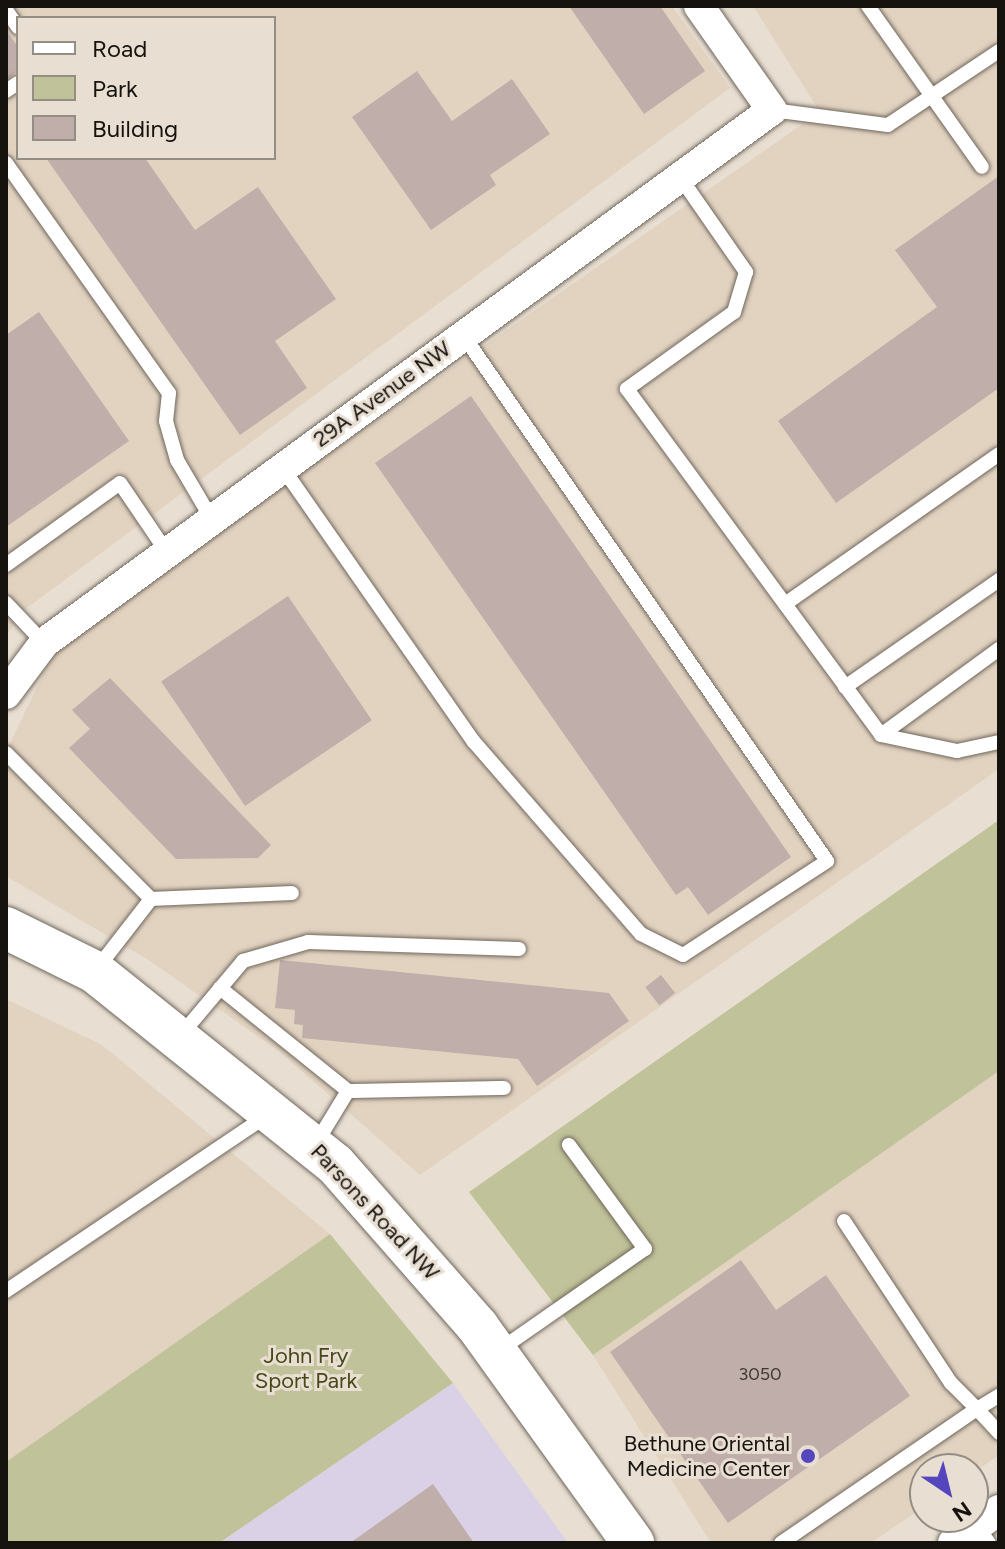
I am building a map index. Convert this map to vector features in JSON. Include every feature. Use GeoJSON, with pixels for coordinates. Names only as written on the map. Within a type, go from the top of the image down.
{"type":"FeatureCollection","features":[{"type":"Feature","properties":{"kind":"main road","name":"Parsons Road NW"},"geometry":{"type":"LineString","coordinates":[[6,928],[95,972],[314,1146],[384,1216],[497,1351],[633,1543]]}},
{"type":"Feature","properties":{"kind":"street"},"geometry":{"type":"LineString","coordinates":[[699,6],[772,110]]}},
{"type":"Feature","properties":{"kind":"street","name":"29A Avenue NW"},"geometry":{"type":"LineString","coordinates":[[6,694],[44,643],[772,110]]}},
{"type":"Feature","properties":{"kind":"lane"},"geometry":{"type":"LineString","coordinates":[[871,7],[982,167]]}},
{"type":"Feature","properties":{"kind":"lane"},"geometry":{"type":"LineString","coordinates":[[772,110],[888,125],[999,51]]}},
{"type":"Feature","properties":{"kind":"lane"},"geometry":{"type":"LineString","coordinates":[[6,163],[169,393],[166,421],[177,460],[211,518]]}},
{"type":"Feature","properties":{"kind":"lane"},"geometry":{"type":"LineString","coordinates":[[680,177],[746,272],[734,312],[627,389],[881,735],[957,751],[999,742]]}},
{"type":"Feature","properties":{"kind":"lane"},"geometry":{"type":"LineString","coordinates":[[282,467],[474,742],[641,934],[683,955],[827,861],[463,335]]}},
{"type":"Feature","properties":{"kind":"lane"},"geometry":{"type":"LineString","coordinates":[[785,604],[999,454]]}},
{"type":"Feature","properties":{"kind":"lane"},"geometry":{"type":"LineString","coordinates":[[6,565],[120,483],[166,551]]}},
{"type":"Feature","properties":{"kind":"lane"},"geometry":{"type":"LineString","coordinates":[[845,687],[999,580]]}},
{"type":"Feature","properties":{"kind":"lane"},"geometry":{"type":"LineString","coordinates":[[6,603],[44,643]]}},
{"type":"Feature","properties":{"kind":"lane"},"geometry":{"type":"LineString","coordinates":[[881,735],[999,649]]}},
{"type":"Feature","properties":{"kind":"lane"},"geometry":{"type":"LineString","coordinates":[[6,753],[151,899],[292,893]]}},
{"type":"Feature","properties":{"kind":"lane"},"geometry":{"type":"LineString","coordinates":[[95,972],[151,899]]}},
{"type":"Feature","properties":{"kind":"lane"},"geometry":{"type":"LineString","coordinates":[[179,1037],[243,961],[308,942],[519,949]]}},
{"type":"Feature","properties":{"kind":"lane"},"geometry":{"type":"LineString","coordinates":[[220,988],[348,1091],[504,1088]]}},
{"type":"Feature","properties":{"kind":"lane"},"geometry":{"type":"LineString","coordinates":[[314,1146],[348,1091]]}},
{"type":"Feature","properties":{"kind":"lane"},"geometry":{"type":"LineString","coordinates":[[6,1291],[273,1111]]}},
{"type":"Feature","properties":{"kind":"lane"},"geometry":{"type":"LineString","coordinates":[[497,1351],[645,1249],[569,1145]]}},
{"type":"Feature","properties":{"kind":"lane"},"geometry":{"type":"LineString","coordinates":[[844,1221],[951,1383],[999,1433]]}},
{"type":"Feature","properties":{"kind":"lane"},"geometry":{"type":"LineString","coordinates":[[781,1543],[999,1396]]}},
{"type":"Feature","properties":{"kind":"shaded area"},"geometry":{"type":"Polygon","coordinates":[[[6,6],[672,6],[730,88],[24,610],[6,636],[6,6]]]}},
{"type":"Feature","properties":{"kind":"shaded area"},"geometry":{"type":"Polygon","coordinates":[[[753,6],[999,6],[999,769],[420,1175],[279,1051],[150,961],[6,876],[6,752],[59,641],[820,112],[753,6]]]}},
{"type":"Feature","properties":{"kind":"shaded area"},"geometry":{"type":"Polygon","coordinates":[[[6,999],[102,1045],[330,1234],[6,1462],[6,999]]]}},
{"type":"Feature","properties":{"kind":"shaded area"},"geometry":{"type":"Polygon","coordinates":[[[999,1071],[999,1455],[989,1462],[989,1453],[909,1453],[909,1517],[871,1543],[711,1543],[593,1355],[999,1071]]]}},
{"type":"Feature","properties":{"kind":"shaded area"},"geometry":{"type":"Polygon","coordinates":[[[453,1383],[568,1543],[219,1543],[453,1383]]]}},
{"type":"Feature","properties":{"kind":"green space"},"geometry":{"type":"Polygon","coordinates":[[[999,820],[999,1071],[593,1355],[469,1192],[999,820]]]}},
{"type":"Feature","properties":{"kind":"green space","name":"John Fry Sport Park"},"geometry":{"type":"Polygon","coordinates":[[[330,1234],[453,1383],[219,1543],[6,1543],[6,1462],[330,1234]]]}},
{"type":"Feature","properties":{"kind":"building"},"geometry":{"type":"Polygon","coordinates":[[[569,6],[660,6],[705,71],[644,114],[569,6]]]}},
{"type":"Feature","properties":{"kind":"building"},"geometry":{"type":"Polygon","coordinates":[[[6,30],[16,44],[16,72],[6,80],[6,30]]]}},
{"type":"Feature","properties":{"kind":"building"},"geometry":{"type":"Polygon","coordinates":[[[417,71],[452,121],[512,79],[550,134],[490,175],[496,185],[431,230],[352,117],[417,71]]]}},
{"type":"Feature","properties":{"kind":"building"},"geometry":{"type":"Polygon","coordinates":[[[47,160],[146,160],[195,230],[258,187],[336,299],[275,341],[307,388],[240,435],[47,160]]]}},
{"type":"Feature","properties":{"kind":"building"},"geometry":{"type":"Polygon","coordinates":[[[999,176],[999,388],[836,503],[778,421],[937,307],[895,250],[999,176]]]}},
{"type":"Feature","properties":{"kind":"building"},"geometry":{"type":"Polygon","coordinates":[[[39,312],[129,441],[6,527],[6,335],[39,312]]]}},
{"type":"Feature","properties":{"kind":"building"},"geometry":{"type":"Polygon","coordinates":[[[471,396],[791,857],[708,915],[688,887],[676,895],[375,463],[471,396]]]}},
{"type":"Feature","properties":{"kind":"building"},"geometry":{"type":"Polygon","coordinates":[[[288,596],[372,720],[245,806],[161,682],[288,596]]]}},
{"type":"Feature","properties":{"kind":"building"},"geometry":{"type":"Polygon","coordinates":[[[110,678],[271,845],[258,858],[176,859],[69,748],[90,729],[72,710],[110,678]]]}},
{"type":"Feature","properties":{"kind":"building"},"geometry":{"type":"Polygon","coordinates":[[[280,960],[609,993],[629,1021],[537,1086],[518,1059],[302,1038],[303,1025],[294,1024],[295,1010],[275,1008],[280,960]]]}},
{"type":"Feature","properties":{"kind":"building"},"geometry":{"type":"Polygon","coordinates":[[[661,975],[675,993],[659,1005],[645,987],[661,975]]]}},
{"type":"Feature","properties":{"kind":"building"},"geometry":{"type":"Polygon","coordinates":[[[741,1260],[776,1310],[826,1275],[910,1396],[728,1523],[610,1352],[741,1260]]]}},
{"type":"Feature","properties":{"kind":"building"},"geometry":{"type":"Polygon","coordinates":[[[433,1484],[474,1543],[350,1543],[433,1484]]]}},
{"type":"Feature","properties":{"kind":"place","name":"Bethune Oriental Medicine Center"},"geometry":{"type":"Point","coordinates":[808,1456]}}]}
